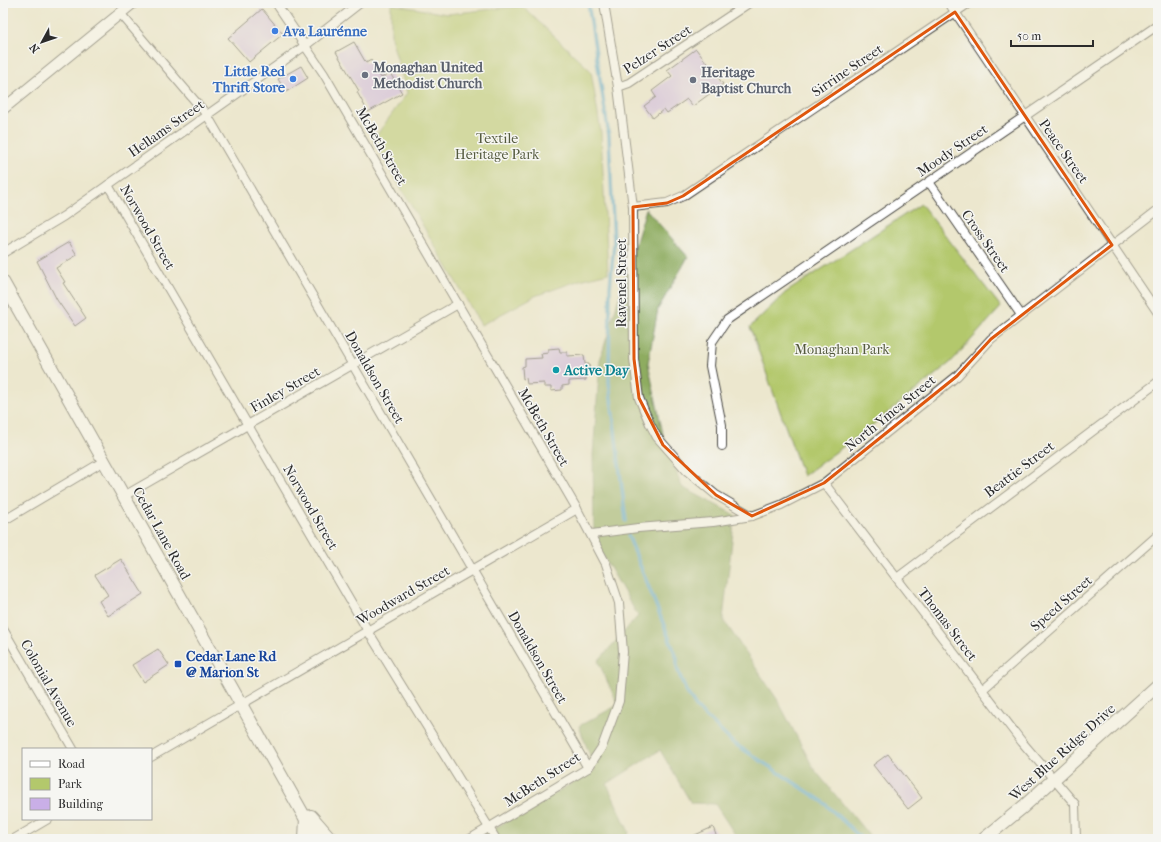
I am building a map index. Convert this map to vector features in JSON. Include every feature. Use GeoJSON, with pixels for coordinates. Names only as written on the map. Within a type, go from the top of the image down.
{"type":"FeatureCollection","features":[{"type":"Feature","properties":{"kind":"main road","name":"Cedar Lane Road"},"geometry":{"type":"LineString","coordinates":[[3,282],[306,816],[317,839]]}},
{"type":"Feature","properties":{"kind":"main road","name":"West Blue Ridge Drive"},"geometry":{"type":"LineString","coordinates":[[984,839],[1053,780],[1158,685]]}},
{"type":"Feature","properties":{"kind":"main road","name":"Cedar Lane Road"},"geometry":{"type":"LineString","coordinates":[[295,798],[331,839]]}},
{"type":"Feature","properties":{"kind":"main road"},"geometry":{"type":"LineString","coordinates":[[305,839],[306,816]]}},
{"type":"Feature","properties":{"kind":"street"},"geometry":{"type":"LineString","coordinates":[[3,109],[133,3]]}},
{"type":"Feature","properties":{"kind":"street","name":"McBeth Street"},"geometry":{"type":"LineString","coordinates":[[276,3],[306,45],[592,534],[606,564],[615,590],[621,619],[623,652],[619,702],[602,747],[588,768],[470,839]]}},
{"type":"Feature","properties":{"kind":"street","name":"Hellams Street"},"geometry":{"type":"LineString","coordinates":[[3,253],[64,216],[306,45],[360,3]]}},
{"type":"Feature","properties":{"kind":"street","name":"Ravenel Street"},"geometry":{"type":"LineString","coordinates":[[604,3],[618,87],[633,207],[634,359],[637,388],[644,410],[657,437],[687,471],[716,495],[752,516]]}},
{"type":"Feature","properties":{"kind":"street","name":"Pelzer Street"},"geometry":{"type":"LineString","coordinates":[[618,87],[629,83],[749,3]]}},
{"type":"Feature","properties":{"kind":"street","name":"Peace Street"},"geometry":{"type":"LineString","coordinates":[[949,3],[1024,117],[1158,313]]}},
{"type":"Feature","properties":{"kind":"street","name":"Sirrine Street"},"geometry":{"type":"LineString","coordinates":[[633,207],[668,203],[683,196],[969,3]]}},
{"type":"Feature","properties":{"kind":"street","name":"Donaldson Street"},"geometry":{"type":"LineString","coordinates":[[120,13],[208,115],[352,365],[588,768]]}},
{"type":"Feature","properties":{"kind":"street","name":"Moody Street"},"geometry":{"type":"LineString","coordinates":[[722,446],[722,425],[710,366],[712,342],[727,320],[1158,25]]}},
{"type":"Feature","properties":{"kind":"street","name":"Cross Street"},"geometry":{"type":"LineString","coordinates":[[929,182],[1021,315]]}},
{"type":"Feature","properties":{"kind":"street","name":"Norwood Street"},"geometry":{"type":"LineString","coordinates":[[108,185],[368,631],[496,839]]}},
{"type":"Feature","properties":{"kind":"street","name":"North Ymca Street"},"geometry":{"type":"LineString","coordinates":[[592,534],[625,529],[713,522],[752,516],[781,505],[824,483],[956,376],[991,339],[1158,210]]}},
{"type":"Feature","properties":{"kind":"street","name":"Finley Street"},"geometry":{"type":"LineString","coordinates":[[124,496],[458,304]]}},
{"type":"Feature","properties":{"kind":"street","name":"Beattie Street"},"geometry":{"type":"LineString","coordinates":[[897,578],[1158,382]]}},
{"type":"Feature","properties":{"kind":"street"},"geometry":{"type":"LineString","coordinates":[[3,521],[104,461]]}},
{"type":"Feature","properties":{"kind":"street","name":"Thomas Street"},"geometry":{"type":"LineString","coordinates":[[824,483],[982,690],[1053,780],[1074,804],[1076,839]]}},
{"type":"Feature","properties":{"kind":"street","name":"Woodward Street"},"geometry":{"type":"LineString","coordinates":[[152,756],[577,509]]}},
{"type":"Feature","properties":{"kind":"street","name":"Speed Street"},"geometry":{"type":"LineString","coordinates":[[982,690],[1158,535]]}},
{"type":"Feature","properties":{"kind":"street","name":"Colonial Avenue"},"geometry":{"type":"LineString","coordinates":[[3,629],[72,748]]}},
{"type":"Feature","properties":{"kind":"street"},"geometry":{"type":"LineString","coordinates":[[14,839],[46,820]]}},
{"type":"Feature","properties":{"kind":"highlighted area"},"geometry":{"type":"Polygon","coordinates":[[[955,12],[1112,245],[991,339],[957,376],[824,483],[752,516],[716,495],[663,445],[639,398],[634,359],[633,207],[667,203],[683,196],[955,12]]]}},
{"type":"Feature","properties":{"kind":"green space","name":"Textile Heritage Park"},"geometry":{"type":"Polygon","coordinates":[[[391,4],[447,14],[522,6],[591,71],[601,133],[608,273],[580,280],[535,296],[481,325],[373,140],[407,93],[391,38],[391,4]]]}},
{"type":"Feature","properties":{"kind":"green space","name":"Monaghan Park"},"geometry":{"type":"Polygon","coordinates":[[[921,204],[1001,307],[951,362],[870,427],[803,476],[750,327],[785,293],[921,204]]]}},
{"type":"Feature","properties":{"kind":"green space"},"geometry":{"type":"Polygon","coordinates":[[[646,209],[688,257],[658,309],[648,363],[664,439],[682,487],[735,515],[723,619],[777,699],[814,769],[872,839],[738,839],[715,804],[691,803],[660,750],[607,784],[629,832],[626,839],[476,839],[595,770],[579,726],[618,705],[598,661],[638,616],[594,540],[593,455],[600,360],[646,209]]]}},
{"type":"Feature","properties":{"kind":"building"},"geometry":{"type":"Polygon","coordinates":[[[262,9],[283,34],[249,62],[228,38],[262,9]]]}},
{"type":"Feature","properties":{"kind":"building","name":"Monaghan United Methodist Church"},"geometry":{"type":"Polygon","coordinates":[[[354,42],[366,63],[371,60],[381,78],[390,73],[402,93],[368,112],[357,92],[359,91],[336,52],[354,42]]]}},
{"type":"Feature","properties":{"kind":"building","name":"Heritage Baptist Church"},"geometry":{"type":"Polygon","coordinates":[[[696,49],[723,84],[693,106],[687,99],[667,113],[664,109],[653,118],[644,106],[656,97],[652,91],[672,76],[667,70],[696,49]]]}},
{"type":"Feature","properties":{"kind":"building","name":"Little Red Thrift Store"},"geometry":{"type":"Polygon","coordinates":[[[301,66],[308,78],[286,92],[278,79],[301,66]]]}},
{"type":"Feature","properties":{"kind":"building"},"geometry":{"type":"Polygon","coordinates":[[[69,242],[77,255],[56,268],[65,282],[63,283],[86,318],[75,326],[57,300],[37,261],[69,242]]]}},
{"type":"Feature","properties":{"kind":"building","name":"Active Day"},"geometry":{"type":"Polygon","coordinates":[[[559,348],[560,352],[567,352],[567,356],[584,355],[585,364],[589,364],[590,373],[586,374],[586,380],[569,381],[569,385],[562,386],[562,390],[551,391],[551,387],[544,387],[544,383],[527,384],[526,378],[523,379],[522,367],[525,366],[525,359],[542,358],[541,354],[548,353],[548,349],[559,348]]]}},
{"type":"Feature","properties":{"kind":"building"},"geometry":{"type":"Polygon","coordinates":[[[121,559],[143,594],[108,616],[99,601],[108,595],[95,575],[121,559]]]}},
{"type":"Feature","properties":{"kind":"building"},"geometry":{"type":"Polygon","coordinates":[[[158,649],[169,665],[143,682],[132,665],[158,649]]]}},
{"type":"Feature","properties":{"kind":"building"},"geometry":{"type":"Polygon","coordinates":[[[888,754],[922,798],[908,809],[873,765],[888,754]]]}},
{"type":"Feature","properties":{"kind":"building"},"geometry":{"type":"Polygon","coordinates":[[[713,827],[716,835],[708,839],[686,839],[713,827]]]}},
{"type":"Feature","properties":{"kind":"waterway"},"geometry":{"type":"LineString","coordinates":[[588,3],[609,136],[614,243],[610,288],[609,382],[626,521]]}},
{"type":"Feature","properties":{"kind":"waterway"},"geometry":{"type":"LineString","coordinates":[[628,535],[677,658],[677,668],[686,691],[697,708],[732,742],[822,801],[862,839]]}},
{"type":"Feature","properties":{"kind":"place","name":"Ava Laurénne"},"geometry":{"type":"Point","coordinates":[275,31]}},
{"type":"Feature","properties":{"kind":"place","name":"Monaghan United Methodist Church"},"geometry":{"type":"Point","coordinates":[365,75]}},
{"type":"Feature","properties":{"kind":"place","name":"Little Red Thrift Store"},"geometry":{"type":"Point","coordinates":[293,79]}},
{"type":"Feature","properties":{"kind":"place","name":"Heritage Baptist Church"},"geometry":{"type":"Point","coordinates":[693,80]}},
{"type":"Feature","properties":{"kind":"place","name":"Active Day"},"geometry":{"type":"Point","coordinates":[556,370]}},
{"type":"Feature","properties":{"kind":"place","name":"Cedar Lane Rd @ Marion St"},"geometry":{"type":"Point","coordinates":[178,664]}}]}
